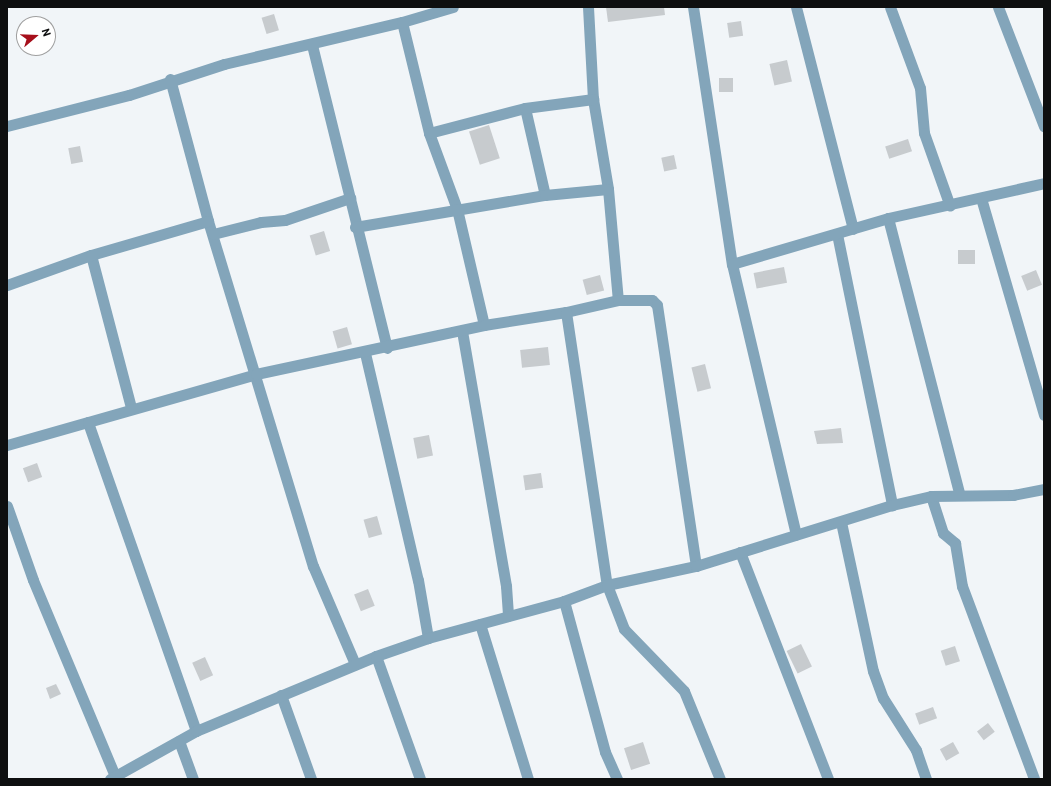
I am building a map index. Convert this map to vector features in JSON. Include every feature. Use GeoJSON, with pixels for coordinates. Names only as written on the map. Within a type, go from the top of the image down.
{"type":"FeatureCollection","features":[{"type":"Feature","properties":{"kind":"street"},"geometry":{"type":"LineString","coordinates":[[7,126],[129,95],[170,79],[312,45],[368,29],[402,22],[453,7]]}},
{"type":"Feature","properties":{"kind":"street"},"geometry":{"type":"LineString","coordinates":[[588,7],[593,99],[608,189],[618,300]]}},
{"type":"Feature","properties":{"kind":"street"},"geometry":{"type":"LineString","coordinates":[[693,7],[732,264],[796,535]]}},
{"type":"Feature","properties":{"kind":"street"},"geometry":{"type":"LineString","coordinates":[[796,7],[853,229]]}},
{"type":"Feature","properties":{"kind":"street"},"geometry":{"type":"LineString","coordinates":[[890,7],[920,88],[924,133],[950,206]]}},
{"type":"Feature","properties":{"kind":"street"},"geometry":{"type":"LineString","coordinates":[[998,7],[1044,126]]}},
{"type":"Feature","properties":{"kind":"street"},"geometry":{"type":"LineString","coordinates":[[402,22],[429,133],[457,209],[484,325]]}},
{"type":"Feature","properties":{"kind":"street"},"geometry":{"type":"LineString","coordinates":[[312,45],[350,198],[355,227],[387,348]]}},
{"type":"Feature","properties":{"kind":"street"},"geometry":{"type":"LineString","coordinates":[[170,79],[208,221],[256,374],[313,566],[355,664]]}},
{"type":"Feature","properties":{"kind":"street"},"geometry":{"type":"LineString","coordinates":[[429,133],[525,108],[593,99]]}},
{"type":"Feature","properties":{"kind":"street"},"geometry":{"type":"LineString","coordinates":[[525,108],[545,195]]}},
{"type":"Feature","properties":{"kind":"street"},"geometry":{"type":"LineString","coordinates":[[732,264],[888,218],[950,206],[1044,184]]}},
{"type":"Feature","properties":{"kind":"street"},"geometry":{"type":"LineString","coordinates":[[355,227],[545,195],[608,189]]}},
{"type":"Feature","properties":{"kind":"street"},"geometry":{"type":"LineString","coordinates":[[212,234],[260,222],[284,220],[350,198]]}},
{"type":"Feature","properties":{"kind":"street"},"geometry":{"type":"LineString","coordinates":[[981,198],[1044,415]]}},
{"type":"Feature","properties":{"kind":"street"},"geometry":{"type":"LineString","coordinates":[[888,218],[958,493]]}},
{"type":"Feature","properties":{"kind":"street"},"geometry":{"type":"LineString","coordinates":[[7,285],[91,255],[208,221]]}},
{"type":"Feature","properties":{"kind":"street"},"geometry":{"type":"LineString","coordinates":[[837,234],[892,505]]}},
{"type":"Feature","properties":{"kind":"street"},"geometry":{"type":"LineString","coordinates":[[91,255],[131,408]]}},
{"type":"Feature","properties":{"kind":"street"},"geometry":{"type":"LineString","coordinates":[[7,445],[131,408],[256,374],[365,353],[484,325],[566,312],[618,300],[645,300],[657,305],[696,566]]}},
{"type":"Feature","properties":{"kind":"street"},"geometry":{"type":"LineString","coordinates":[[566,312],[608,585],[624,629],[684,691],[720,779]]}},
{"type":"Feature","properties":{"kind":"street"},"geometry":{"type":"LineString","coordinates":[[462,331],[506,586],[508,616]]}},
{"type":"Feature","properties":{"kind":"street"},"geometry":{"type":"LineString","coordinates":[[365,353],[418,580],[428,638]]}},
{"type":"Feature","properties":{"kind":"street"},"geometry":{"type":"LineString","coordinates":[[88,422],[196,731]]}},
{"type":"Feature","properties":{"kind":"street"},"geometry":{"type":"LineString","coordinates":[[7,506],[33,580],[112,777],[196,731],[355,664],[428,638],[564,601],[608,585],[696,566],[892,505],[931,496],[958,493],[1013,494],[1044,489]]}},
{"type":"Feature","properties":{"kind":"street"},"geometry":{"type":"LineString","coordinates":[[931,496],[943,533],[955,543],[962,586],[1034,779]]}},
{"type":"Feature","properties":{"kind":"street"},"geometry":{"type":"LineString","coordinates":[[841,522],[873,671],[883,698],[916,750],[926,779]]}},
{"type":"Feature","properties":{"kind":"street"},"geometry":{"type":"LineString","coordinates":[[740,552],[828,779]]}},
{"type":"Feature","properties":{"kind":"street"},"geometry":{"type":"LineString","coordinates":[[564,601],[605,752],[617,779]]}},
{"type":"Feature","properties":{"kind":"street"},"geometry":{"type":"LineString","coordinates":[[480,624],[528,779]]}},
{"type":"Feature","properties":{"kind":"street"},"geometry":{"type":"LineString","coordinates":[[376,656],[420,779]]}},
{"type":"Feature","properties":{"kind":"street"},"geometry":{"type":"LineString","coordinates":[[281,695],[311,779]]}},
{"type":"Feature","properties":{"kind":"street"},"geometry":{"type":"LineString","coordinates":[[179,741],[193,779]]}},
{"type":"Feature","properties":{"kind":"building"},"geometry":{"type":"Polygon","coordinates":[[[606,7],[664,7],[665,15],[608,22],[606,7]]]}},
{"type":"Feature","properties":{"kind":"building"},"geometry":{"type":"Polygon","coordinates":[[[274,14],[279,30],[267,34],[262,18],[274,14]]]}},
{"type":"Feature","properties":{"kind":"building"},"geometry":{"type":"Polygon","coordinates":[[[741,21],[743,36],[729,38],[727,23],[741,21]]]}},
{"type":"Feature","properties":{"kind":"building"},"geometry":{"type":"Polygon","coordinates":[[[787,60],[792,81],[774,85],[769,64],[787,60]]]}},
{"type":"Feature","properties":{"kind":"building"},"geometry":{"type":"Polygon","coordinates":[[[719,78],[733,78],[733,92],[719,92],[719,78]]]}},
{"type":"Feature","properties":{"kind":"building"},"geometry":{"type":"Polygon","coordinates":[[[489,125],[500,158],[480,165],[469,131],[489,125]]]}},
{"type":"Feature","properties":{"kind":"building"},"geometry":{"type":"Polygon","coordinates":[[[908,139],[912,151],[889,159],[885,146],[908,139]]]}},
{"type":"Feature","properties":{"kind":"building"},"geometry":{"type":"Polygon","coordinates":[[[80,146],[83,162],[71,164],[68,148],[80,146]]]}},
{"type":"Feature","properties":{"kind":"building"},"geometry":{"type":"Polygon","coordinates":[[[674,155],[677,169],[664,171],[661,158],[674,155]]]}},
{"type":"Feature","properties":{"kind":"building"},"geometry":{"type":"Polygon","coordinates":[[[324,231],[330,251],[316,255],[310,235],[324,231]]]}},
{"type":"Feature","properties":{"kind":"building"},"geometry":{"type":"Polygon","coordinates":[[[958,250],[975,250],[975,264],[958,264],[958,250]]]}},
{"type":"Feature","properties":{"kind":"building"},"geometry":{"type":"Polygon","coordinates":[[[784,267],[787,283],[757,289],[754,273],[784,267]]]}},
{"type":"Feature","properties":{"kind":"building"},"geometry":{"type":"Polygon","coordinates":[[[1036,270],[1042,285],[1027,291],[1021,276],[1036,270]]]}},
{"type":"Feature","properties":{"kind":"building"},"geometry":{"type":"Polygon","coordinates":[[[600,275],[604,290],[587,295],[583,280],[600,275]]]}},
{"type":"Feature","properties":{"kind":"building"},"geometry":{"type":"Polygon","coordinates":[[[347,327],[352,344],[338,348],[333,331],[347,327]]]}},
{"type":"Feature","properties":{"kind":"building"},"geometry":{"type":"Polygon","coordinates":[[[548,347],[550,365],[522,368],[520,350],[548,347]]]}},
{"type":"Feature","properties":{"kind":"building"},"geometry":{"type":"Polygon","coordinates":[[[705,364],[711,388],[697,392],[691,367],[705,364]]]}},
{"type":"Feature","properties":{"kind":"building"},"geometry":{"type":"Polygon","coordinates":[[[841,428],[843,443],[817,444],[814,431],[841,428]]]}},
{"type":"Feature","properties":{"kind":"building"},"geometry":{"type":"Polygon","coordinates":[[[429,435],[433,456],[417,459],[413,438],[429,435]]]}},
{"type":"Feature","properties":{"kind":"building"},"geometry":{"type":"Polygon","coordinates":[[[37,463],[42,477],[28,482],[23,468],[37,463]]]}},
{"type":"Feature","properties":{"kind":"building"},"geometry":{"type":"Polygon","coordinates":[[[541,473],[543,488],[525,490],[523,476],[541,473]]]}},
{"type":"Feature","properties":{"kind":"building"},"geometry":{"type":"Polygon","coordinates":[[[377,516],[382,534],[369,538],[364,520],[377,516]]]}},
{"type":"Feature","properties":{"kind":"building"},"geometry":{"type":"Polygon","coordinates":[[[368,589],[375,606],[361,611],[354,595],[368,589]]]}},
{"type":"Feature","properties":{"kind":"building"},"geometry":{"type":"Polygon","coordinates":[[[801,644],[812,666],[798,673],[787,651],[801,644]]]}},
{"type":"Feature","properties":{"kind":"building"},"geometry":{"type":"Polygon","coordinates":[[[955,646],[960,661],[946,666],[941,651],[955,646]]]}},
{"type":"Feature","properties":{"kind":"building"},"geometry":{"type":"Polygon","coordinates":[[[205,657],[213,675],[200,681],[192,663],[205,657]]]}},
{"type":"Feature","properties":{"kind":"building"},"geometry":{"type":"Polygon","coordinates":[[[56,684],[61,694],[50,699],[46,688],[56,684]]]}},
{"type":"Feature","properties":{"kind":"building"},"geometry":{"type":"Polygon","coordinates":[[[933,707],[937,718],[919,725],[915,713],[933,707]]]}},
{"type":"Feature","properties":{"kind":"building"},"geometry":{"type":"Polygon","coordinates":[[[988,723],[995,732],[984,740],[977,732],[988,723]]]}},
{"type":"Feature","properties":{"kind":"building"},"geometry":{"type":"Polygon","coordinates":[[[643,742],[650,764],[631,770],[624,748],[643,742]]]}},
{"type":"Feature","properties":{"kind":"building"},"geometry":{"type":"Polygon","coordinates":[[[953,742],[959,753],[946,761],[940,749],[953,742]]]}}]}
